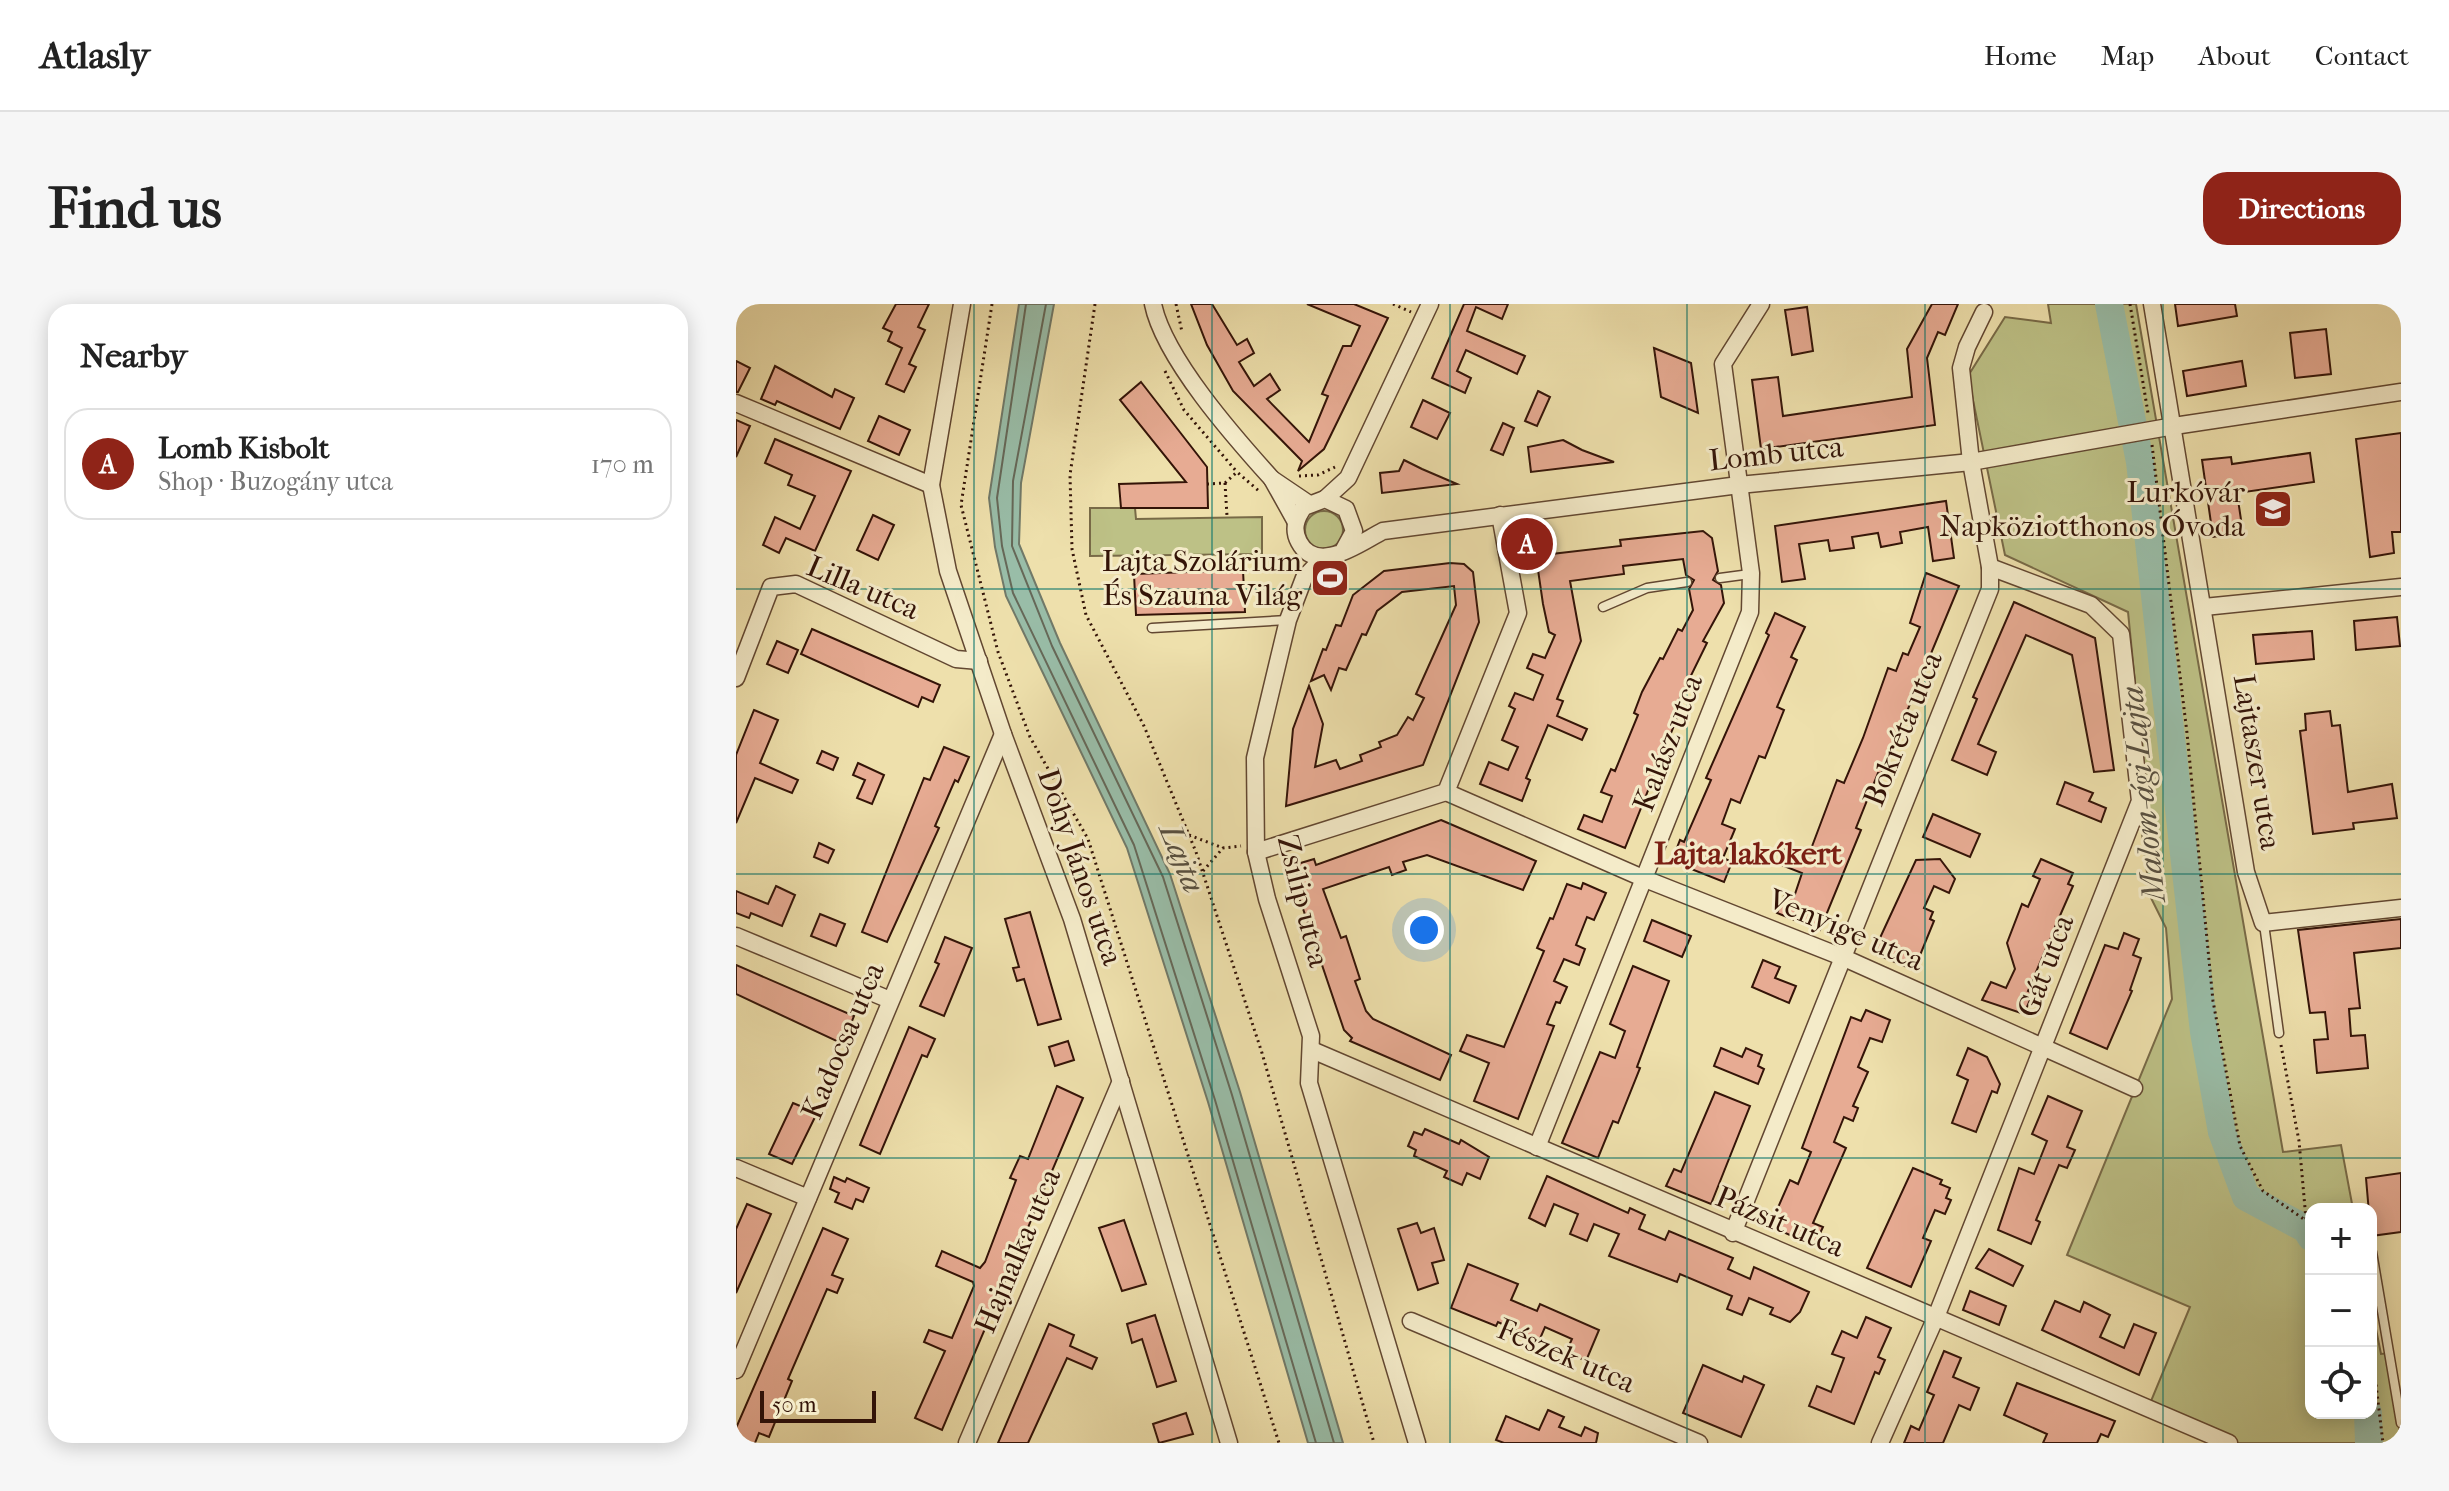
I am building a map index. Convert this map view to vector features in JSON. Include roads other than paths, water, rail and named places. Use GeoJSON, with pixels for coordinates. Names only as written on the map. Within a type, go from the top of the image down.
{"type":"FeatureCollection","features":[{"type":"Feature","properties":{"kind":"street","name":"Dohy János utca"},"geometry":{"type":"LineString","coordinates":[[962,304],[931,485],[948,571],[1003,734],[1072,919],[1229,1443]]}},
{"type":"Feature","properties":{"kind":"street"},"geometry":{"type":"LineString","coordinates":[[1153,304],[1181,364],[1223,424],[1276,483],[1296,522],[1297,539],[1303,548],[1323,558]]}},
{"type":"Feature","properties":{"kind":"street","name":"Kalász utca"},"geometry":{"type":"LineString","coordinates":[[1537,1147],[1750,612],[1751,573],[1723,364],[1761,304]]}},
{"type":"Feature","properties":{"kind":"street","name":"Lajtaszer utca"},"geometry":{"type":"LineString","coordinates":[[2152,304],[2246,872],[2263,923]]}},
{"type":"Feature","properties":{"kind":"street"},"geometry":{"type":"LineString","coordinates":[[1343,551],[1354,531],[1349,514],[1349,476],[1427,305]]}},
{"type":"Feature","properties":{"kind":"street","name":"Bokréta utca"},"geometry":{"type":"LineString","coordinates":[[1733,1233],[1990,589],[1990,567],[1971,462],[1961,368],[1967,347],[1984,312]]}},
{"type":"Feature","properties":{"kind":"street","name":"Lomb utca"},"geometry":{"type":"LineString","coordinates":[[1383,531],[1739,485],[1971,462],[2174,426],[2401,392]]}},
{"type":"Feature","properties":{"kind":"street"},"geometry":{"type":"LineString","coordinates":[[736,403],[931,485]]}},
{"type":"Feature","properties":{"kind":"street"},"geometry":{"type":"LineString","coordinates":[[1296,522],[1349,476]]}},
{"type":"Feature","properties":{"kind":"street"},"geometry":{"type":"LineString","coordinates":[[1276,483],[1383,531]]}},
{"type":"Feature","properties":{"kind":"street"},"geometry":{"type":"LineString","coordinates":[[1256,848],[1446,792],[1518,613],[1500,515]]}},
{"type":"Feature","properties":{"kind":"street"},"geometry":{"type":"LineString","coordinates":[[1304,578],[1323,558],[1383,531]]}},
{"type":"Feature","properties":{"kind":"street"},"geometry":{"type":"LineString","coordinates":[[1303,548],[1304,578]]}},
{"type":"Feature","properties":{"kind":"street","name":"Gát utca"},"geometry":{"type":"LineString","coordinates":[[1880,1443],[1936,1317],[2045,1048],[2140,801],[2121,634],[2091,605],[1990,567]]}},
{"type":"Feature","properties":{"kind":"street","name":"Zsilip utca"},"geometry":{"type":"LineString","coordinates":[[1304,578],[1288,620],[1255,758],[1256,848],[1312,1050],[1309,1083],[1417,1443]]}},
{"type":"Feature","properties":{"kind":"street","name":"Lilla utca"},"geometry":{"type":"LineString","coordinates":[[736,678],[771,587],[796,584],[956,659],[979,661]]}},
{"type":"Feature","properties":{"kind":"street"},"geometry":{"type":"LineString","coordinates":[[2204,607],[2401,587]]}},
{"type":"Feature","properties":{"kind":"street","name":"Kadocsa utca"},"geometry":{"type":"LineString","coordinates":[[736,1370],[1003,734]]}},
{"type":"Feature","properties":{"kind":"street","name":"Venyige utca"},"geometry":{"type":"LineString","coordinates":[[1446,792],[1645,879],[1842,957],[2134,1088]]}},
{"type":"Feature","properties":{"kind":"street"},"geometry":{"type":"LineString","coordinates":[[2263,923],[2401,908]]}},
{"type":"Feature","properties":{"kind":"street"},"geometry":{"type":"LineString","coordinates":[[736,936],[890,1000]]}},
{"type":"Feature","properties":{"kind":"street","name":"Pázsit utca"},"geometry":{"type":"LineString","coordinates":[[1312,1050],[2229,1443]]}},
{"type":"Feature","properties":{"kind":"street","name":"Hajnalka utca"},"geometry":{"type":"LineString","coordinates":[[967,1443],[1121,1081]]}},
{"type":"Feature","properties":{"kind":"street"},"geometry":{"type":"LineString","coordinates":[[736,1168],[808,1198]]}},
{"type":"Feature","properties":{"kind":"street","name":"Fészek utca"},"geometry":{"type":"LineString","coordinates":[[1411,1321],[1699,1443]]}},
{"type":"Feature","properties":{"kind":"lane"},"geometry":{"type":"LineString","coordinates":[[1720,578],[1751,573]]}},
{"type":"Feature","properties":{"kind":"lane"},"geometry":{"type":"LineString","coordinates":[[1603,607],[1647,588],[1687,582]]}},
{"type":"Feature","properties":{"kind":"lane"},"geometry":{"type":"LineString","coordinates":[[1152,628],[1288,620]]}},
{"type":"Feature","properties":{"kind":"lane"},"geometry":{"type":"LineString","coordinates":[[2263,923],[2279,1033]]}},
{"type":"Feature","properties":{"kind":"lane"},"geometry":{"type":"LineString","coordinates":[[2377,1272],[2396,1350],[2401,1423]]}},
{"type":"Feature","properties":{"kind":"water","name":"Lajta"},"geometry":{"type":"Polygon","coordinates":[[[1019,304],[1054,304],[1021,483],[1019,544],[1060,643],[1170,874],[1240,1092],[1343,1443],[1308,1443],[1208,1102],[1127,848],[1006,596],[995,547],[989,498],[1019,304]]]}},
{"type":"Feature","properties":{"kind":"waterway","name":"Malom-ági Lajta"},"geometry":{"type":"LineString","coordinates":[[2109,304],[2140,462],[2204,1032],[2222,1132],[2246,1197],[2305,1228]]}},
{"type":"Feature","properties":{"kind":"waterway","name":"Malom-ági Lajta"},"geometry":{"type":"LineString","coordinates":[[2368,1419],[2369,1443]]}},
{"type":"Feature","properties":{"kind":"place","name":"Lurkóvár Napköziotthonos Óvoda"},"geometry":{"type":"Point","coordinates":[2273,509]}},
{"type":"Feature","properties":{"kind":"place","name":"Lomb Kisbolt"},"geometry":{"type":"Point","coordinates":[1527,544]}},
{"type":"Feature","properties":{"kind":"place","name":"Lajta Szolárium És Szauna Világ"},"geometry":{"type":"Point","coordinates":[1330,578]}},
{"type":"Feature","properties":{"kind":"district","name":"Lajta lakókert"},"geometry":{"type":"Point","coordinates":[1748,853]}}]}
